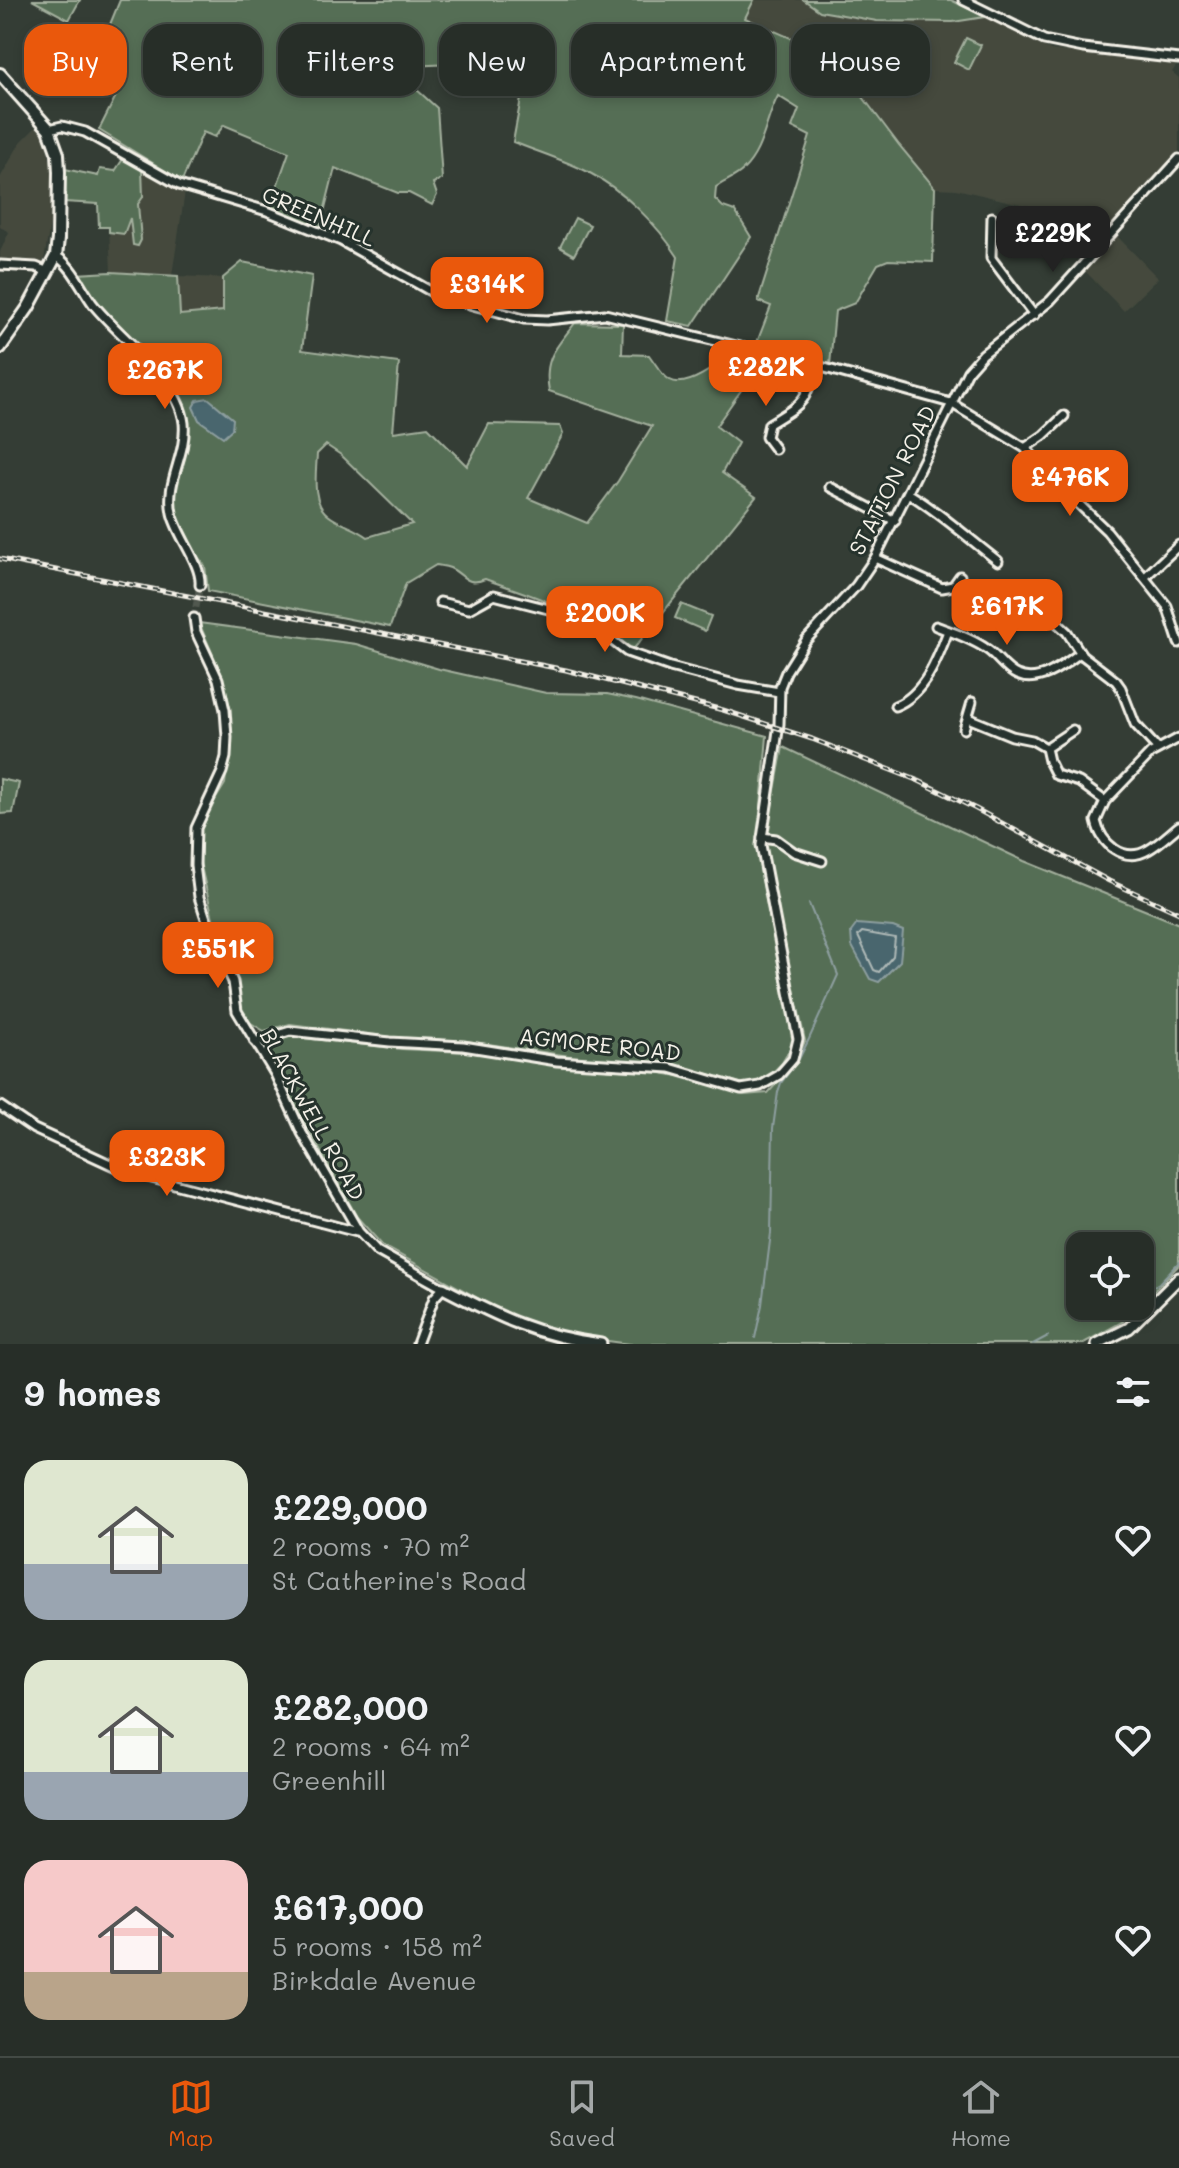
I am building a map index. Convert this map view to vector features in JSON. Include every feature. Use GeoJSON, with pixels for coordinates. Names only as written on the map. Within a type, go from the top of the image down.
{"type":"FeatureCollection","features":[{"type":"Feature","properties":{"kind":"main road"},"geometry":{"type":"LineString","coordinates":[[0,74],[49,129],[59,162],[56,256],[0,348]]}},
{"type":"Feature","properties":{"kind":"street"},"geometry":{"type":"LineString","coordinates":[[963,0],[1044,40],[1083,48],[1179,59]]}},
{"type":"Feature","properties":{"kind":"street","name":"GREENHILL"},"geometry":{"type":"LineString","coordinates":[[49,129],[62,126],[85,132],[179,185],[267,211],[326,235],[434,293],[473,305],[524,319],[547,320],[605,314],[814,365],[951,403],[1025,448],[1107,531],[1167,606],[1179,643]]}},
{"type":"Feature","properties":{"kind":"street","name":"STATION ROAD"},"geometry":{"type":"LineString","coordinates":[[775,736],[779,724],[779,692],[786,672],[806,640],[856,586],[875,558],[968,371],[976,361],[1034,315],[1179,159]]}},
{"type":"Feature","properties":{"kind":"street"},"geometry":{"type":"LineString","coordinates":[[992,217],[991,258],[1034,315]]}},
{"type":"Feature","properties":{"kind":"street"},"geometry":{"type":"LineString","coordinates":[[56,256],[65,263],[93,304],[150,366],[178,402],[184,432],[171,484],[170,504],[179,534],[200,574],[200,585]]}},
{"type":"Feature","properties":{"kind":"street"},"geometry":{"type":"LineString","coordinates":[[0,265],[36,267],[48,272]]}},
{"type":"Feature","properties":{"kind":"street"},"geometry":{"type":"LineString","coordinates":[[775,449],[766,437],[769,424],[800,405],[809,392],[814,365]]}},
{"type":"Feature","properties":{"kind":"street"},"geometry":{"type":"LineString","coordinates":[[1025,448],[1064,416]]}},
{"type":"Feature","properties":{"kind":"street"},"geometry":{"type":"LineString","coordinates":[[830,487],[895,521]]}},
{"type":"Feature","properties":{"kind":"street"},"geometry":{"type":"LineString","coordinates":[[908,493],[939,511],[961,533],[998,561]]}},
{"type":"Feature","properties":{"kind":"street"},"geometry":{"type":"LineString","coordinates":[[1145,577],[1179,545]]}},
{"type":"Feature","properties":{"kind":"street"},"geometry":{"type":"LineString","coordinates":[[875,558],[942,588],[953,586],[960,576]]}},
{"type":"Feature","properties":{"kind":"street"},"geometry":{"type":"LineString","coordinates":[[1029,583],[1022,591],[1067,632],[1080,653],[1121,688],[1135,724],[1157,748]]}},
{"type":"Feature","properties":{"kind":"street"},"geometry":{"type":"LineString","coordinates":[[440,602],[469,609],[494,595],[568,614],[602,632],[627,652],[738,685],[779,692]]}},
{"type":"Feature","properties":{"kind":"street","name":"BLACKWELL ROAD"},"geometry":{"type":"LineString","coordinates":[[194,618],[196,632],[218,679],[227,737],[222,772],[196,828],[194,844],[199,897],[210,931],[233,982],[237,1011],[275,1074],[302,1133],[359,1232],[377,1251],[525,1328],[569,1340],[601,1344]]}},
{"type":"Feature","properties":{"kind":"street"},"geometry":{"type":"LineString","coordinates":[[936,626],[972,640],[1016,675],[1026,677],[1047,674],[1080,653]]}},
{"type":"Feature","properties":{"kind":"street"},"geometry":{"type":"LineString","coordinates":[[895,706],[904,703],[934,667],[948,631]]}},
{"type":"Feature","properties":{"kind":"street"},"geometry":{"type":"LineString","coordinates":[[964,729],[972,702]]}},
{"type":"Feature","properties":{"kind":"street"},"geometry":{"type":"LineString","coordinates":[[904,703],[909,712]]}},
{"type":"Feature","properties":{"kind":"street"},"geometry":{"type":"LineString","coordinates":[[968,718],[1012,736],[1032,740],[1046,748],[1056,775],[1079,782],[1105,801]]}},
{"type":"Feature","properties":{"kind":"street"},"geometry":{"type":"LineString","coordinates":[[1046,748],[1070,732],[1072,742]]}},
{"type":"Feature","properties":{"kind":"street","name":"AGMORE ROAD"},"geometry":{"type":"LineString","coordinates":[[255,1042],[274,1034],[305,1031],[390,1042],[463,1046],[585,1064],[670,1068],[741,1089],[760,1086],[779,1075],[793,1059],[798,1039],[761,845],[775,736]]}},
{"type":"Feature","properties":{"kind":"street"},"geometry":{"type":"LineString","coordinates":[[1179,738],[1157,748],[1105,801],[1096,821],[1104,841],[1115,850],[1130,855],[1148,850],[1179,827]]}},
{"type":"Feature","properties":{"kind":"street"},"geometry":{"type":"LineString","coordinates":[[762,837],[776,839],[794,852],[822,861]]}},
{"type":"Feature","properties":{"kind":"street"},"geometry":{"type":"LineString","coordinates":[[0,1106],[34,1129],[125,1171],[359,1232]]}},
{"type":"Feature","properties":{"kind":"street"},"geometry":{"type":"LineString","coordinates":[[1097,1344],[1129,1328],[1179,1278]]}},
{"type":"Feature","properties":{"kind":"street"},"geometry":{"type":"LineString","coordinates":[[417,1344],[434,1298],[443,1288]]}},
{"type":"Feature","properties":{"kind":"shaded area"},"geometry":{"type":"Polygon","coordinates":[[[754,0],[804,0],[820,11],[953,22],[985,17],[1051,50],[1179,62],[1172,72],[1179,78],[1179,153],[1112,228],[1088,208],[1067,215],[956,189],[935,188],[862,96],[930,96],[930,24],[791,24],[791,38],[775,30],[775,24],[761,24],[745,17],[754,0]]]}},
{"type":"Feature","properties":{"kind":"shaded area"},"geometry":{"type":"Polygon","coordinates":[[[39,124],[53,174],[52,214],[43,265],[0,262],[0,252],[9,232],[0,227],[0,178],[20,143],[39,124]]]}},
{"type":"Feature","properties":{"kind":"shaded area"},"geometry":{"type":"Polygon","coordinates":[[[123,159],[185,192],[172,275],[111,272],[109,227],[99,227],[99,204],[64,202],[65,169],[98,176],[100,169],[115,171],[123,159]]]}},
{"type":"Feature","properties":{"kind":"shaded area"},"geometry":{"type":"Polygon","coordinates":[[[1115,234],[1158,278],[1124,311],[1083,269],[1115,234]]]}},
{"type":"Feature","properties":{"kind":"shaded area"},"geometry":{"type":"Polygon","coordinates":[[[178,276],[223,278],[223,311],[180,315],[178,276]]]}},
{"type":"Feature","properties":{"kind":"green space"},"geometry":{"type":"Polygon","coordinates":[[[32,0],[80,0],[69,20],[32,0]]]}},
{"type":"Feature","properties":{"kind":"green space"},"geometry":{"type":"Polygon","coordinates":[[[120,0],[754,0],[745,18],[759,24],[571,24],[571,96],[775,96],[775,31],[791,38],[791,96],[862,96],[935,188],[933,262],[888,260],[878,264],[855,303],[835,311],[830,365],[756,345],[771,306],[758,301],[810,136],[792,127],[799,109],[778,96],[750,162],[716,187],[715,199],[723,207],[735,211],[751,237],[692,326],[667,321],[678,257],[660,233],[626,198],[601,179],[513,142],[521,96],[555,96],[555,24],[439,24],[439,65],[423,65],[423,24],[278,24],[278,96],[423,95],[437,108],[442,179],[433,183],[437,195],[432,205],[409,193],[398,193],[335,168],[320,228],[270,206],[289,152],[224,125],[215,137],[203,132],[182,181],[99,130],[116,96],[127,96],[127,24],[110,24],[120,0]]]}},
{"type":"Feature","properties":{"kind":"green space"},"geometry":{"type":"Polygon","coordinates":[[[804,0],[951,0],[985,17],[953,22],[877,21],[820,11],[804,0]]]}},
{"type":"Feature","properties":{"kind":"green space"},"geometry":{"type":"Polygon","coordinates":[[[966,38],[981,45],[969,70],[954,62],[966,38]]]}},
{"type":"Feature","properties":{"kind":"green space"},"geometry":{"type":"Polygon","coordinates":[[[123,159],[142,169],[143,197],[138,204],[141,240],[138,246],[133,245],[130,218],[124,234],[109,232],[109,227],[99,227],[98,204],[64,202],[65,169],[98,176],[100,169],[115,171],[123,159]]]}},
{"type":"Feature","properties":{"kind":"green space"},"geometry":{"type":"Polygon","coordinates":[[[575,218],[590,225],[574,255],[560,247],[575,218]]]}},
{"type":"Feature","properties":{"kind":"green space"},"geometry":{"type":"Polygon","coordinates":[[[242,262],[312,276],[302,350],[399,363],[393,432],[428,427],[467,466],[489,424],[560,426],[563,434],[528,498],[587,523],[652,426],[549,391],[548,370],[553,354],[575,323],[623,324],[622,354],[649,355],[664,376],[677,382],[693,379],[731,353],[763,359],[716,426],[738,443],[722,473],[756,497],[632,651],[598,626],[562,608],[485,579],[469,581],[450,568],[436,565],[406,583],[390,627],[208,591],[205,566],[192,549],[180,524],[174,501],[175,485],[188,447],[186,415],[181,399],[95,302],[77,274],[111,272],[178,276],[180,315],[223,311],[223,278],[242,262]],[[326,445],[317,454],[317,495],[328,515],[368,537],[412,524],[341,455],[326,445]]]}},
{"type":"Feature","properties":{"kind":"green space"},"geometry":{"type":"Polygon","coordinates":[[[681,604],[711,616],[705,631],[675,618],[681,604]]]}},
{"type":"Feature","properties":{"kind":"green space"},"geometry":{"type":"Polygon","coordinates":[[[199,623],[356,644],[439,669],[546,693],[607,694],[636,700],[767,736],[757,853],[794,1027],[793,1044],[782,1063],[758,1082],[744,1084],[665,1062],[597,1060],[467,1041],[400,1038],[290,1024],[264,1031],[241,1017],[235,966],[215,927],[199,858],[200,831],[225,784],[229,714],[221,673],[199,623]]]}},
{"type":"Feature","properties":{"kind":"green space"},"geometry":{"type":"Polygon","coordinates":[[[783,747],[1024,861],[1179,924],[1179,1265],[1154,1291],[1154,1232],[1066,1232],[1066,1320],[1124,1320],[1122,1322],[1082,1344],[630,1344],[571,1336],[523,1323],[382,1245],[357,1217],[263,1048],[262,1041],[275,1035],[402,1049],[466,1052],[604,1069],[649,1071],[685,1077],[744,1095],[768,1093],[796,1062],[805,1041],[764,849],[783,747]]]}},
{"type":"Feature","properties":{"kind":"green space"},"geometry":{"type":"Polygon","coordinates":[[[0,779],[19,783],[13,813],[0,814],[0,779]]]}},
{"type":"Feature","properties":{"kind":"water"},"geometry":{"type":"Polygon","coordinates":[[[208,398],[233,419],[232,429],[223,437],[199,420],[193,407],[197,400],[208,398]]]}},
{"type":"Feature","properties":{"kind":"water"},"geometry":{"type":"Polygon","coordinates":[[[857,924],[893,927],[903,931],[900,961],[879,982],[870,979],[852,946],[851,932],[857,924]]]}},
{"type":"Feature","properties":{"kind":"waterway"},"geometry":{"type":"LineString","coordinates":[[755,1338],[771,1233],[773,1128],[778,1092],[799,1059],[838,975],[809,904]]}},
{"type":"Feature","properties":{"kind":"waterway"},"geometry":{"type":"LineString","coordinates":[[1154,1286],[1179,1262]]}},
{"type":"Feature","properties":{"kind":"waterway"},"geometry":{"type":"LineString","coordinates":[[1033,1344],[1048,1336]]}},
{"type":"Feature","properties":{"kind":"tunnel"},"geometry":{"type":"LineString","coordinates":[[194,618],[200,585]]}},
{"type":"Feature","properties":{"kind":"railway"},"geometry":{"type":"LineString","coordinates":[[0,559],[566,670],[723,710],[812,739],[919,781],[1109,881],[1179,913]]}}]}
